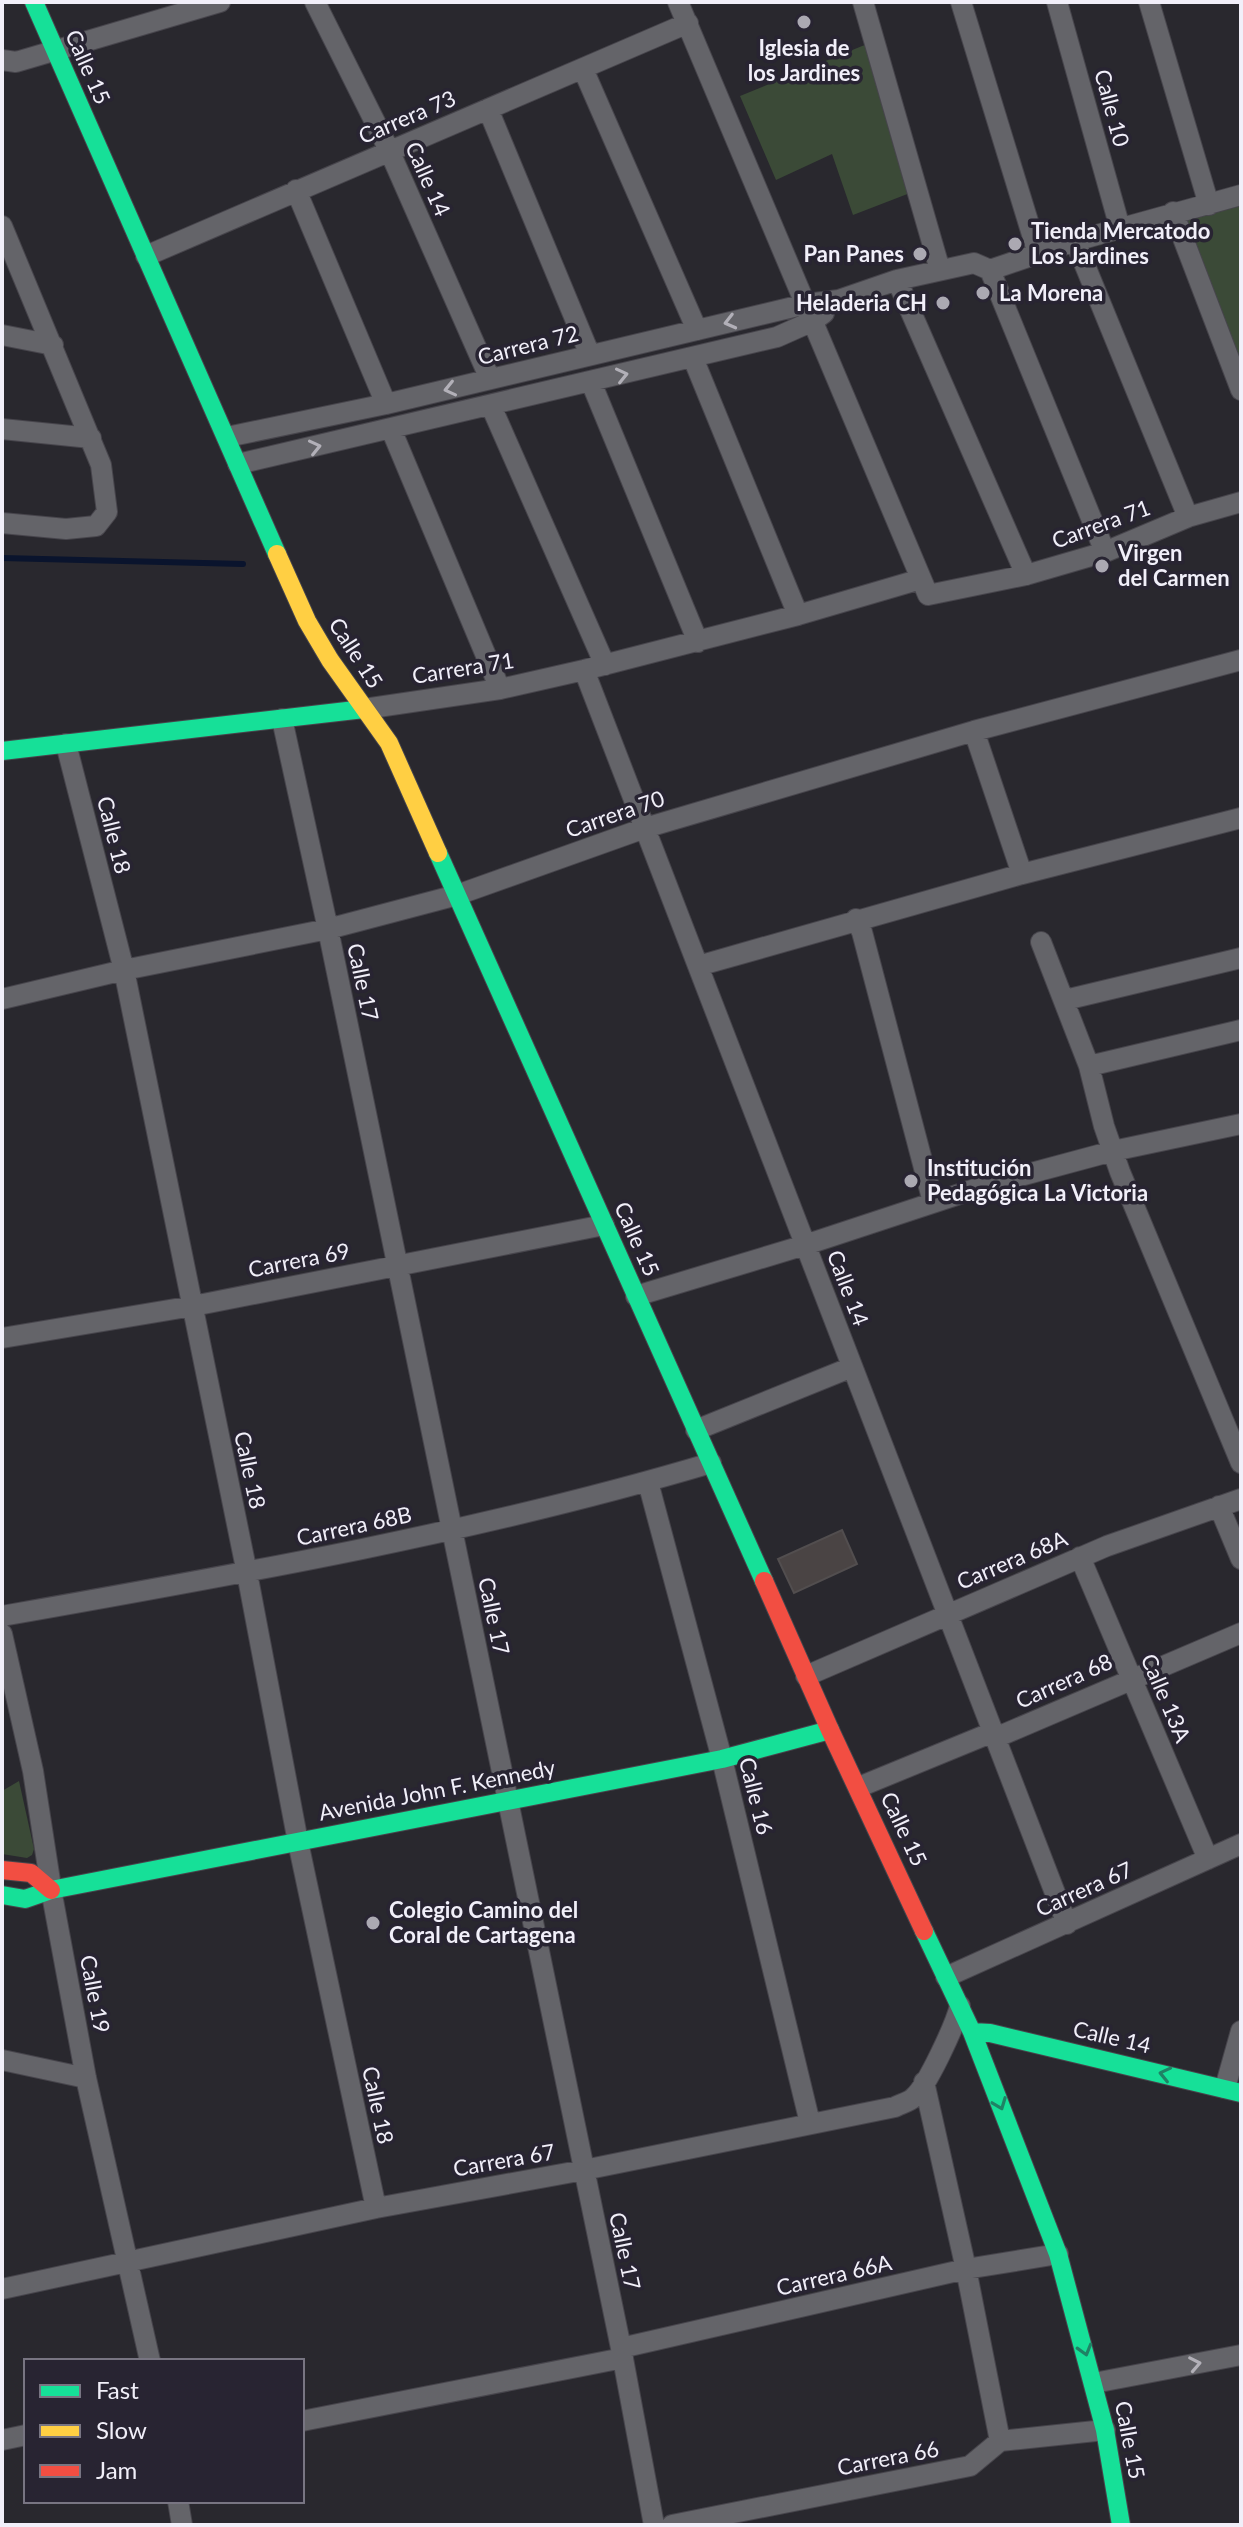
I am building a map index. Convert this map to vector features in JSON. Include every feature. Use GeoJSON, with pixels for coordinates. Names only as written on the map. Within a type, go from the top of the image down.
{"type":"FeatureCollection","features":[{"type":"Feature","properties":{"kind":"street","name":"Calle 15"},"geometry":{"type":"LineString","coordinates":[[34,2],[317,640],[389,743],[830,1730],[972,2032],[1058,2254],[1105,2430],[1121,2525]]}},
{"type":"Feature","properties":{"kind":"street"},"geometry":{"type":"LineString","coordinates":[[2,60],[16,62],[220,2]]}},
{"type":"Feature","properties":{"kind":"street","name":"Calle 14"},"geometry":{"type":"LineString","coordinates":[[315,2],[389,150],[490,379]]}},
{"type":"Feature","properties":{"kind":"street"},"geometry":{"type":"LineString","coordinates":[[678,2],[924,587]]}},
{"type":"Feature","properties":{"kind":"street"},"geometry":{"type":"LineString","coordinates":[[863,2],[940,270]]}},
{"type":"Feature","properties":{"kind":"street"},"geometry":{"type":"LineString","coordinates":[[961,2],[1038,254]]}},
{"type":"Feature","properties":{"kind":"street","name":"Calle 10"},"geometry":{"type":"LineString","coordinates":[[1057,2],[1120,228]]}},
{"type":"Feature","properties":{"kind":"street"},"geometry":{"type":"LineString","coordinates":[[1149,2],[1209,205]]}},
{"type":"Feature","properties":{"kind":"street","name":"Carrera 73"},"geometry":{"type":"LineString","coordinates":[[146,256],[688,23]]}},
{"type":"Feature","properties":{"kind":"street"},"geometry":{"type":"LineString","coordinates":[[583,69],[697,330]]}},
{"type":"Feature","properties":{"kind":"street"},"geometry":{"type":"LineString","coordinates":[[488,109],[590,355]]}},
{"type":"Feature","properties":{"kind":"street"},"geometry":{"type":"LineString","coordinates":[[296,190],[386,404]]}},
{"type":"Feature","properties":{"kind":"street","name":"Carrera 72"},"geometry":{"type":"LineString","coordinates":[[238,464],[777,337],[810,313],[897,280],[974,263],[990,270],[1075,241],[1241,195]]}},
{"type":"Feature","properties":{"kind":"street"},"geometry":{"type":"LineString","coordinates":[[1173,212],[1241,390]]}},
{"type":"Feature","properties":{"kind":"street"},"geometry":{"type":"LineString","coordinates":[[2,226],[101,465],[107,512],[96,526],[66,529],[2,523]]}},
{"type":"Feature","properties":{"kind":"street"},"geometry":{"type":"LineString","coordinates":[[1075,241],[1188,517]]}},
{"type":"Feature","properties":{"kind":"street"},"geometry":{"type":"LineString","coordinates":[[990,270],[1105,552]]}},
{"type":"Feature","properties":{"kind":"street"},"geometry":{"type":"LineString","coordinates":[[897,280],[1026,575]]}},
{"type":"Feature","properties":{"kind":"street","name":"Carrera 72"},"geometry":{"type":"LineString","coordinates":[[227,437],[386,404],[697,330],[810,313]]}},
{"type":"Feature","properties":{"kind":"street"},"geometry":{"type":"LineString","coordinates":[[2,335],[53,345]]}},
{"type":"Feature","properties":{"kind":"street"},"geometry":{"type":"LineString","coordinates":[[693,358],[798,615]]}},
{"type":"Feature","properties":{"kind":"street"},"geometry":{"type":"LineString","coordinates":[[591,382],[698,642]]}},
{"type":"Feature","properties":{"kind":"street"},"geometry":{"type":"LineString","coordinates":[[491,406],[605,665]]}},
{"type":"Feature","properties":{"kind":"street"},"geometry":{"type":"LineString","coordinates":[[2,429],[91,438]]}},
{"type":"Feature","properties":{"kind":"street"},"geometry":{"type":"LineString","coordinates":[[391,429],[500,689]]}},
{"type":"Feature","properties":{"kind":"street","name":"Carrera 71"},"geometry":{"type":"LineString","coordinates":[[2,751],[364,709],[500,689],[924,587],[1026,575],[1105,552],[1188,517],[1241,502]]}},
{"type":"Feature","properties":{"kind":"street","name":"Carrera 70"},"geometry":{"type":"LineString","coordinates":[[2,999],[124,970],[328,929],[457,895],[645,828],[974,731],[1241,660]]}},
{"type":"Feature","properties":{"kind":"street","name":"Calle 14"},"geometry":{"type":"LineString","coordinates":[[584,670],[1067,1924]]}},
{"type":"Feature","properties":{"kind":"street","name":"Calle 17"},"geometry":{"type":"LineString","coordinates":[[282,719],[622,2353],[654,2525]]}},
{"type":"Feature","properties":{"kind":"street"},"geometry":{"type":"LineString","coordinates":[[974,731],[1022,874]]}},
{"type":"Feature","properties":{"kind":"street","name":"Calle 18"},"geometry":{"type":"LineString","coordinates":[[66,744],[124,970],[247,1573],[298,1842],[376,2208]]}},
{"type":"Feature","properties":{"kind":"street"},"geometry":{"type":"LineString","coordinates":[[698,966],[856,919],[1241,818]]}},
{"type":"Feature","properties":{"kind":"street"},"geometry":{"type":"LineString","coordinates":[[856,919],[933,1202]]}},
{"type":"Feature","properties":{"kind":"street"},"geometry":{"type":"LineString","coordinates":[[1041,942],[1089,1066],[1113,1151],[1241,1463]]}},
{"type":"Feature","properties":{"kind":"street"},"geometry":{"type":"LineString","coordinates":[[1065,1000],[1238,965]]}},
{"type":"Feature","properties":{"kind":"street"},"geometry":{"type":"LineString","coordinates":[[1089,1066],[1241,1030]]}},
{"type":"Feature","properties":{"kind":"street"},"geometry":{"type":"LineString","coordinates":[[636,1296],[933,1202],[1113,1151],[1241,1124]]}},
{"type":"Feature","properties":{"kind":"street","name":"Carrera 69"},"geometry":{"type":"LineString","coordinates":[[2,1338],[193,1306],[604,1225]]}},
{"type":"Feature","properties":{"kind":"street"},"geometry":{"type":"LineString","coordinates":[[696,1430],[852,1367]]}},
{"type":"Feature","properties":{"kind":"street","name":"Carrera 68B"},"geometry":{"type":"LineString","coordinates":[[2,1616],[247,1573],[452,1530],[648,1482],[711,1463]]}},
{"type":"Feature","properties":{"kind":"street","name":"Calle 16"},"geometry":{"type":"LineString","coordinates":[[648,1482],[722,1759],[810,2123]]}},
{"type":"Feature","properties":{"kind":"street","name":"Carrera 68A"},"geometry":{"type":"LineString","coordinates":[[806,1676],[1080,1557],[1241,1499]]}},
{"type":"Feature","properties":{"kind":"street"},"geometry":{"type":"LineString","coordinates":[[1219,1506],[1241,1559]]}},
{"type":"Feature","properties":{"kind":"street","name":"Calle 13A"},"geometry":{"type":"LineString","coordinates":[[1080,1557],[1208,1859]]}},
{"type":"Feature","properties":{"kind":"street","name":"Carrera 68"},"geometry":{"type":"LineString","coordinates":[[859,1787],[1241,1633]]}},
{"type":"Feature","properties":{"kind":"street","name":"Calle 19"},"geometry":{"type":"LineString","coordinates":[[2,1634],[33,1771],[51,1890],[86,2078],[150,2359]]}},
{"type":"Feature","properties":{"kind":"street","name":"Avenida John F. Kennedy"},"geometry":{"type":"LineString","coordinates":[[2,1895],[25,1899],[51,1890],[722,1759],[830,1730]]}},
{"type":"Feature","properties":{"kind":"street","name":"Carrera 67"},"geometry":{"type":"LineString","coordinates":[[946,1977],[1241,1844]]}},
{"type":"Feature","properties":{"kind":"street"},"geometry":{"type":"LineString","coordinates":[[2,1870],[31,1873],[51,1890]]}},
{"type":"Feature","properties":{"kind":"street","name":"Carrera 67"},"geometry":{"type":"LineString","coordinates":[[2,2289],[376,2208],[584,2170],[895,2107],[913,2098],[924,2082],[956,2021],[960,2006]]}},
{"type":"Feature","properties":{"kind":"street"},"geometry":{"type":"LineString","coordinates":[[1233,2090],[1241,2031]]}},
{"type":"Feature","properties":{"kind":"street","name":"Calle 14"},"geometry":{"type":"LineString","coordinates":[[972,2032],[990,2033],[1233,2090]]}},
{"type":"Feature","properties":{"kind":"street"},"geometry":{"type":"LineString","coordinates":[[2,2060],[86,2078]]}},
{"type":"Feature","properties":{"kind":"street"},"geometry":{"type":"LineString","coordinates":[[924,2082],[1000,2441],[1105,2430]]}},
{"type":"Feature","properties":{"kind":"street","name":"Carrera 66A"},"geometry":{"type":"LineString","coordinates":[[304,2421],[622,2353],[966,2269],[1058,2254]]}},
{"type":"Feature","properties":{"kind":"street"},"geometry":{"type":"LineString","coordinates":[[1094,2383],[1241,2355]]}},
{"type":"Feature","properties":{"kind":"street"},"geometry":{"type":"LineString","coordinates":[[2,2440],[24,2435]]}},
{"type":"Feature","properties":{"kind":"street","name":"Carrera 66"},"geometry":{"type":"LineString","coordinates":[[672,2525],[970,2466],[1000,2441]]}},
{"type":"Feature","properties":{"kind":"street"},"geometry":{"type":"LineString","coordinates":[[178,2503],[182,2525]]}},
{"type":"Feature","properties":{"kind":"green space"},"geometry":{"type":"Polygon","coordinates":[[[867,44],[910,193],[853,215],[832,154],[776,180],[740,96],[867,44]]]}},
{"type":"Feature","properties":{"kind":"green space"},"geometry":{"type":"Polygon","coordinates":[[[1241,206],[1241,366],[1186,220],[1241,206]]]}},
{"type":"Feature","properties":{"kind":"green space"},"geometry":{"type":"Polygon","coordinates":[[[19,1781],[34,1849],[27,1858],[2,1854],[2,1791],[19,1781]]]}},
{"type":"Feature","properties":{"kind":"building"},"geometry":{"type":"Polygon","coordinates":[[[842,1530],[857,1564],[794,1593],[778,1559],[842,1530]]]}},
{"type":"Feature","properties":{"kind":"waterway"},"geometry":{"type":"LineString","coordinates":[[2,558],[243,564]]}},
{"type":"Feature","properties":{"kind":"traffic: fast"},"geometry":{"type":"LineString","coordinates":[[34,2],[277,554]]}},
{"type":"Feature","properties":{"kind":"traffic: fast"},"geometry":{"type":"LineString","coordinates":[[2,751],[364,709]]}},
{"type":"Feature","properties":{"kind":"traffic: fast"},"geometry":{"type":"LineString","coordinates":[[438,853],[764,1581]]}},
{"type":"Feature","properties":{"kind":"traffic: fast"},"geometry":{"type":"LineString","coordinates":[[2,1895],[25,1899],[51,1890],[722,1759],[830,1730]]}},
{"type":"Feature","properties":{"kind":"traffic: fast"},"geometry":{"type":"LineString","coordinates":[[924,1931],[972,2032],[1058,2254],[1105,2430],[1121,2525]]}},
{"type":"Feature","properties":{"kind":"traffic: fast"},"geometry":{"type":"LineString","coordinates":[[972,2032],[990,2033],[1241,2093]]}},
{"type":"Feature","properties":{"kind":"traffic: slow"},"geometry":{"type":"LineString","coordinates":[[277,554],[307,621],[330,660],[389,743],[438,853]]}},
{"type":"Feature","properties":{"kind":"traffic: jam"},"geometry":{"type":"LineString","coordinates":[[764,1581],[924,1931]]}},
{"type":"Feature","properties":{"kind":"traffic: jam"},"geometry":{"type":"LineString","coordinates":[[2,1870],[31,1873],[51,1890]]}},
{"type":"Feature","properties":{"kind":"place","name":"Iglesia de los Jardines"},"geometry":{"type":"Point","coordinates":[804,22]}},
{"type":"Feature","properties":{"kind":"place","name":"Tienda Mercatodo Los Jardines"},"geometry":{"type":"Point","coordinates":[1015,244]}},
{"type":"Feature","properties":{"kind":"place","name":"Pan Panes"},"geometry":{"type":"Point","coordinates":[920,254]}},
{"type":"Feature","properties":{"kind":"place","name":"La Morena"},"geometry":{"type":"Point","coordinates":[983,293]}},
{"type":"Feature","properties":{"kind":"place","name":"Heladeria CH"},"geometry":{"type":"Point","coordinates":[943,303]}},
{"type":"Feature","properties":{"kind":"place","name":"Virgen del Carmen"},"geometry":{"type":"Point","coordinates":[1102,566]}},
{"type":"Feature","properties":{"kind":"place","name":"Institución Pedagógica La Victoria"},"geometry":{"type":"Point","coordinates":[911,1181]}},
{"type":"Feature","properties":{"kind":"place","name":"Colegio Camino del Coral de Cartagena"},"geometry":{"type":"Point","coordinates":[373,1923]}}]}
